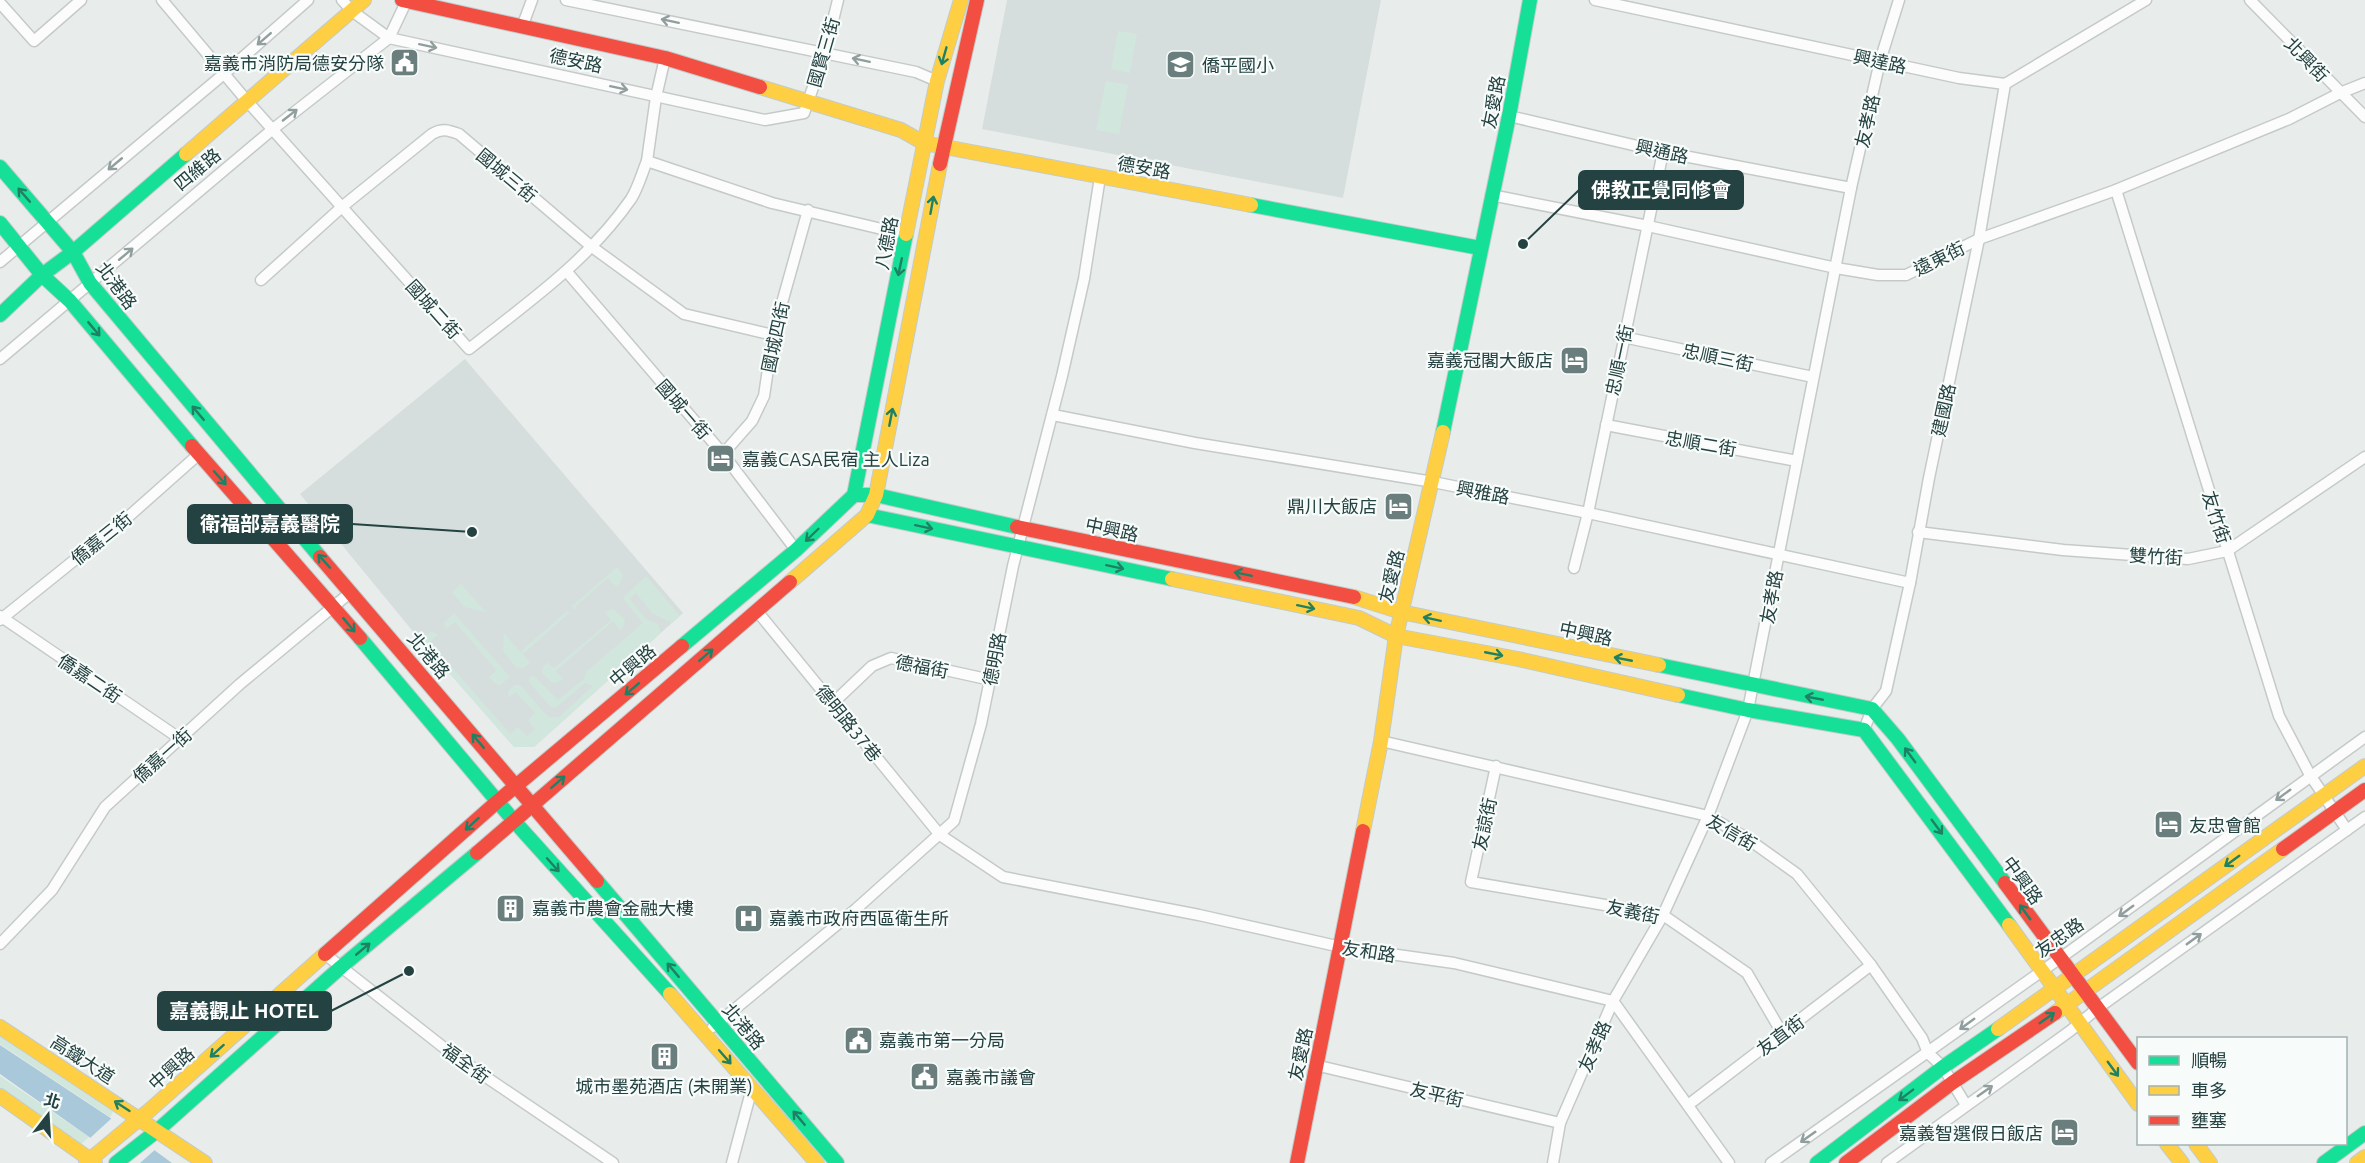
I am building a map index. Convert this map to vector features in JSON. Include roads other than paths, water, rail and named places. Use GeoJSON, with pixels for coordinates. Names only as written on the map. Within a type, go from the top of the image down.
{"type":"FeatureCollection","features":[{"type":"Feature","properties":{"kind":"street"},"geometry":{"type":"LineString","coordinates":[[0,3],[34,41],[81,0]]}},
{"type":"Feature","properties":{"kind":"street","name":"國城二街"},"geometry":{"type":"LineString","coordinates":[[162,0],[247,101],[469,349],[567,272],[592,247],[632,197],[647,161],[664,58]]}},
{"type":"Feature","properties":{"kind":"street"},"geometry":{"type":"LineString","coordinates":[[0,262],[46,221],[225,73],[308,0]]}},
{"type":"Feature","properties":{"kind":"street","name":"德安路"},"geometry":{"type":"LineString","coordinates":[[342,0],[352,11],[389,38],[765,120],[804,113],[807,103]]}},
{"type":"Feature","properties":{"kind":"street","name":"四維路"},"geometry":{"type":"LineString","coordinates":[[0,315],[42,275],[73,252],[364,0]]}},
{"type":"Feature","properties":{"kind":"street","name":"德安路"},"geometry":{"type":"LineString","coordinates":[[402,0],[664,58],[900,130],[924,143],[1480,248]]}},
{"type":"Feature","properties":{"kind":"street","name":"四維路"},"geometry":{"type":"LineString","coordinates":[[0,359],[273,129],[389,38],[407,0]]}},
{"type":"Feature","properties":{"kind":"street"},"geometry":{"type":"LineString","coordinates":[[522,27],[532,0]]}},
{"type":"Feature","properties":{"kind":"street"},"geometry":{"type":"LineString","coordinates":[[566,0],[916,72],[937,81]]}},
{"type":"Feature","properties":{"kind":"street","name":"國賢三街"},"geometry":{"type":"LineString","coordinates":[[807,103],[825,53],[838,0]]}},
{"type":"Feature","properties":{"kind":"street","name":"八德路"},"geometry":{"type":"LineString","coordinates":[[854,495],[937,81],[961,0]]}},
{"type":"Feature","properties":{"kind":"street"},"geometry":{"type":"LineString","coordinates":[[867,514],[876,495],[943,147],[977,0]]}},
{"type":"Feature","properties":{"kind":"street","name":"友愛路"},"geometry":{"type":"LineString","coordinates":[[1297,1163],[1381,741],[1396,636],[1433,482],[1509,116],[1530,0]]}},
{"type":"Feature","properties":{"kind":"street","name":"興達路"},"geometry":{"type":"LineString","coordinates":[[1595,0],[1959,78],[2005,84]]}},
{"type":"Feature","properties":{"kind":"street","name":"友孝路"},"geometry":{"type":"LineString","coordinates":[[1552,1163],[1560,1123],[1613,1001],[1663,915],[1708,816],[1748,710],[1755,686],[1851,188],[1880,61],[1899,0]]}},
{"type":"Feature","properties":{"kind":"street"},"geometry":{"type":"LineString","coordinates":[[2005,84],[2146,0]]}},
{"type":"Feature","properties":{"kind":"street","name":"北興街"},"geometry":{"type":"LineString","coordinates":[[2250,0],[2365,117]]}},
{"type":"Feature","properties":{"kind":"street","name":"遠東街"},"geometry":{"type":"LineString","coordinates":[[1491,195],[1648,226],[1836,268],[1878,275],[1906,274],[1979,239],[2116,190],[2289,119],[2365,83]]}},
{"type":"Feature","properties":{"kind":"street","name":"建國路"},"geometry":{"type":"LineString","coordinates":[[1864,730],[1872,709],[1886,691],[1910,583],[1918,532],[1979,239],[2005,84]]}},
{"type":"Feature","properties":{"kind":"street","name":"興通路"},"geometry":{"type":"LineString","coordinates":[[1509,116],[1663,152],[1851,188]]}},
{"type":"Feature","properties":{"kind":"street","name":"國城三街"},"geometry":{"type":"LineString","coordinates":[[261,280],[343,206],[432,134],[439,129],[449,130],[459,134],[592,247],[684,314],[773,336]]}},
{"type":"Feature","properties":{"kind":"street","name":"忠順一街"},"geometry":{"type":"LineString","coordinates":[[1574,568],[1588,513],[1663,152]]}},
{"type":"Feature","properties":{"kind":"street"},"geometry":{"type":"LineString","coordinates":[[647,161],[772,203],[907,235]]}},
{"type":"Feature","properties":{"kind":"street","name":"北港路"},"geometry":{"type":"LineString","coordinates":[[0,167],[73,252],[90,283],[277,509],[351,592],[837,1163]]}},
{"type":"Feature","properties":{"kind":"street","name":"德明路"},"geometry":{"type":"LineString","coordinates":[[705,1034],[856,909],[954,821],[981,724],[1017,547],[1053,416],[1084,279],[1100,177]]}},
{"type":"Feature","properties":{"kind":"street","name":"友竹街"},"geometry":{"type":"LineString","coordinates":[[2116,190],[2279,716],[2310,776],[2347,830]]}},
{"type":"Feature","properties":{"kind":"street","name":"國城四街"},"geometry":{"type":"LineString","coordinates":[[723,454],[752,421],[764,396],[773,336],[808,210]]}},
{"type":"Feature","properties":{"kind":"street","name":"北港路"},"geometry":{"type":"LineString","coordinates":[[0,223],[42,275],[70,301],[199,454],[334,607],[514,821],[817,1163]]}},
{"type":"Feature","properties":{"kind":"street","name":"國城一街"},"geometry":{"type":"LineString","coordinates":[[567,272],[723,454],[796,550]]}},
{"type":"Feature","properties":{"kind":"street","name":"忠順三街"},"geometry":{"type":"LineString","coordinates":[[1623,337],[1813,377]]}},
{"type":"Feature","properties":{"kind":"street","name":"興雅路"},"geometry":{"type":"LineString","coordinates":[[1053,416],[1207,445],[1433,482],[1779,553],[1910,583]]}},
{"type":"Feature","properties":{"kind":"street","name":"忠順二街"},"geometry":{"type":"LineString","coordinates":[[1606,425],[1797,461]]}},
{"type":"Feature","properties":{"kind":"street","name":"僑嘉三街"},"geometry":{"type":"LineString","coordinates":[[0,618],[128,517],[199,454]]}},
{"type":"Feature","properties":{"kind":"street","name":"雙竹街"},"geometry":{"type":"LineString","coordinates":[[1918,532],[2063,550],[2188,559],[2228,550],[2365,458]]}},
{"type":"Feature","properties":{"kind":"street"},"geometry":{"type":"LineString","coordinates":[[854,495],[867,514]]}},
{"type":"Feature","properties":{"kind":"street","name":"中興路"},"geometry":{"type":"LineString","coordinates":[[91,1160],[141,1119],[498,801],[796,550],[854,495],[876,495],[1363,599],[1401,612],[1872,709],[1898,739],[2137,1060]]}},
{"type":"Feature","properties":{"kind":"street","name":"中興路"},"geometry":{"type":"LineString","coordinates":[[116,1163],[158,1130],[341,967],[533,806],[867,514],[1359,618],[1396,636],[1518,658],[1748,710],[1864,730]]}},
{"type":"Feature","properties":{"kind":"street","name":"僑嘉一街"},"geometry":{"type":"LineString","coordinates":[[0,944],[52,890],[105,807],[240,684],[351,592]]}},
{"type":"Feature","properties":{"kind":"street","name":"德明路37巷"},"geometry":{"type":"LineString","coordinates":[[758,611],[940,835]]}},
{"type":"Feature","properties":{"kind":"street","name":"僑嘉二街"},"geometry":{"type":"LineString","coordinates":[[0,618],[180,738]]}},
{"type":"Feature","properties":{"kind":"street","name":"德福街"},"geometry":{"type":"LineString","coordinates":[[833,703],[872,666],[891,658],[990,680]]}},
{"type":"Feature","properties":{"kind":"street"},"geometry":{"type":"LineString","coordinates":[[1864,730],[2068,1004],[2137,1101]]}},
{"type":"Feature","properties":{"kind":"street","name":"友忠路"},"geometry":{"type":"LineString","coordinates":[[1771,1163],[2060,959],[2365,737]]}},
{"type":"Feature","properties":{"kind":"street","name":"友信街"},"geometry":{"type":"LineString","coordinates":[[1381,741],[1708,816],[1748,839],[1797,874],[1871,965],[1922,1038],[1928,1053],[1943,1067],[1966,1105]]}},
{"type":"Feature","properties":{"kind":"street"},"geometry":{"type":"LineString","coordinates":[[1817,1163],[1943,1067],[2365,765]]}},
{"type":"Feature","properties":{"kind":"street","name":"友諒街"},"geometry":{"type":"LineString","coordinates":[[1471,882],[1496,766]]}},
{"type":"Feature","properties":{"kind":"street"},"geometry":{"type":"LineString","coordinates":[[1846,1163],[1952,1083],[2068,1004],[2365,790]]}},
{"type":"Feature","properties":{"kind":"street"},"geometry":{"type":"LineString","coordinates":[[1887,1163],[2098,1008],[2365,817]]}},
{"type":"Feature","properties":{"kind":"street","name":"友和路"},"geometry":{"type":"LineString","coordinates":[[940,835],[1003,877],[1199,915],[1341,947],[1454,963],[1613,1001]]}},
{"type":"Feature","properties":{"kind":"street","name":"友義街"},"geometry":{"type":"LineString","coordinates":[[1471,882],[1663,915],[1748,973],[1782,1033]]}},
{"type":"Feature","properties":{"kind":"street","name":"福全街"},"geometry":{"type":"LineString","coordinates":[[326,955],[452,1054],[613,1163]]}},
{"type":"Feature","properties":{"kind":"street","name":"友直街"},"geometry":{"type":"LineString","coordinates":[[1688,1105],[1871,965]]}},
{"type":"Feature","properties":{"kind":"street"},"geometry":{"type":"LineString","coordinates":[[1613,1001],[1729,1163]]}},
{"type":"Feature","properties":{"kind":"street","name":"高鐵大道"},"geometry":{"type":"LineString","coordinates":[[0,1028],[205,1163]]}},
{"type":"Feature","properties":{"kind":"street","name":"友平街"},"geometry":{"type":"LineString","coordinates":[[1315,1065],[1560,1123]]}},
{"type":"Feature","properties":{"kind":"street"},"geometry":{"type":"LineString","coordinates":[[732,1163],[752,1088]]}},
{"type":"Feature","properties":{"kind":"street"},"geometry":{"type":"LineString","coordinates":[[4,1101],[91,1160]]}},
{"type":"Feature","properties":{"kind":"street"},"geometry":{"type":"LineString","coordinates":[[2324,1163],[2365,1133]]}},
{"type":"Feature","properties":{"kind":"street"},"geometry":{"type":"LineString","coordinates":[[2168,1145],[2182,1163]]}},
{"type":"Feature","properties":{"kind":"street"},"geometry":{"type":"LineString","coordinates":[[2197,1145],[2210,1163]]}},
{"type":"Feature","properties":{"kind":"street"},"geometry":{"type":"LineString","coordinates":[[2357,1163],[2365,1157]]}},
{"type":"Feature","properties":{"kind":"water"},"geometry":{"type":"Polygon","coordinates":[[[0,1045],[109,1117],[172,1163],[126,1163],[0,1074],[0,1045]]]}},
{"type":"Feature","properties":{"kind":"place","name":"嘉義市消防局德安分隊"},"geometry":{"type":"Point","coordinates":[405,63]}},
{"type":"Feature","properties":{"kind":"place","name":"僑平國小"},"geometry":{"type":"Point","coordinates":[1181,65]}},
{"type":"Feature","properties":{"kind":"place","name":"佛教正覺同修會"},"geometry":{"type":"Point","coordinates":[1523,244]}},
{"type":"Feature","properties":{"kind":"place","name":"嘉義冠閣大飯店"},"geometry":{"type":"Point","coordinates":[1574,360]}},
{"type":"Feature","properties":{"kind":"place","name":"嘉義CASA民宿 主人Liza"},"geometry":{"type":"Point","coordinates":[721,459]}},
{"type":"Feature","properties":{"kind":"place","name":"鼎川大飯店"},"geometry":{"type":"Point","coordinates":[1398,506]}},
{"type":"Feature","properties":{"kind":"place","name":"衛福部嘉義醫院"},"geometry":{"type":"Point","coordinates":[472,532]}},
{"type":"Feature","properties":{"kind":"place","name":"友忠會館"},"geometry":{"type":"Point","coordinates":[2168,825]}},
{"type":"Feature","properties":{"kind":"place","name":"嘉義市農會金融大樓"},"geometry":{"type":"Point","coordinates":[511,908]}},
{"type":"Feature","properties":{"kind":"place","name":"嘉義市政府西區衛生所"},"geometry":{"type":"Point","coordinates":[748,918]}},
{"type":"Feature","properties":{"kind":"place","name":"嘉義觀止 HOTEL"},"geometry":{"type":"Point","coordinates":[409,971]}},
{"type":"Feature","properties":{"kind":"place","name":"嘉義市第一分局"},"geometry":{"type":"Point","coordinates":[858,1040]}},
{"type":"Feature","properties":{"kind":"place","name":"城市墨苑酒店 (未開業)"},"geometry":{"type":"Point","coordinates":[664,1057]}},
{"type":"Feature","properties":{"kind":"place","name":"嘉義市議會"},"geometry":{"type":"Point","coordinates":[925,1077]}},
{"type":"Feature","properties":{"kind":"place","name":"嘉義智選假日飯店"},"geometry":{"type":"Point","coordinates":[2064,1133]}}]}
